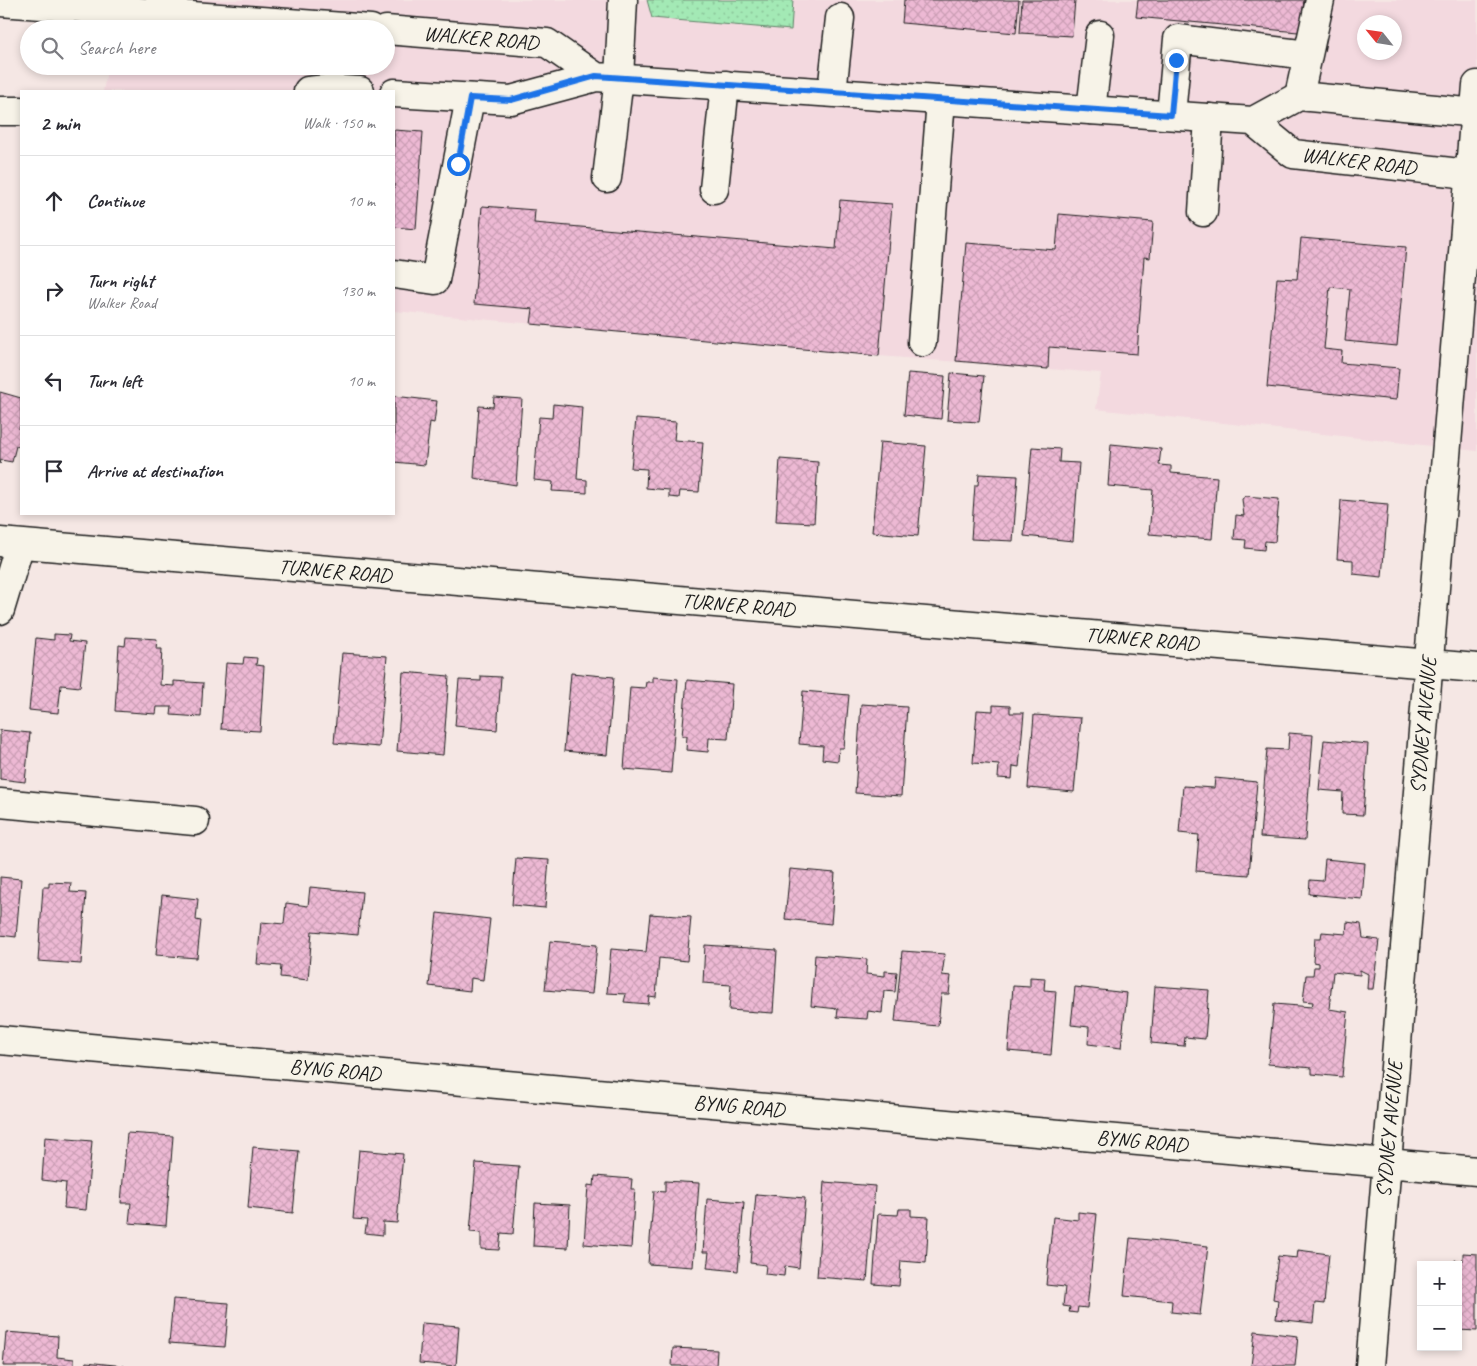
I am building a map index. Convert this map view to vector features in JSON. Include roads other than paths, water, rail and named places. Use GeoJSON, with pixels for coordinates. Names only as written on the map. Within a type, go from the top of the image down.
{"type":"FeatureCollection","features":[{"type":"Feature","properties":{"kind":"street"},"geometry":{"type":"LineString","coordinates":[[607,178],[607,77],[622,0]]}},
{"type":"Feature","properties":{"kind":"street"},"geometry":{"type":"LineString","coordinates":[[1300,96],[1320,0]]}},
{"type":"Feature","properties":{"kind":"street"},"geometry":{"type":"LineString","coordinates":[[0,2],[172,7],[290,20]]}},
{"type":"Feature","properties":{"kind":"street"},"geometry":{"type":"LineString","coordinates":[[832,92],[840,18]]}},
{"type":"Feature","properties":{"kind":"street","name":"WALKER ROAD"},"geometry":{"type":"LineString","coordinates":[[395,31],[547,43],[607,77]]}},
{"type":"Feature","properties":{"kind":"street"},"geometry":{"type":"LineString","coordinates":[[1091,110],[1100,35]]}},
{"type":"Feature","properties":{"kind":"street"},"geometry":{"type":"LineString","coordinates":[[1171,115],[1178,39],[1308,55]]}},
{"type":"Feature","properties":{"kind":"street"},"geometry":{"type":"LineString","coordinates":[[395,93],[511,100],[607,77],[1253,121],[1300,96],[1476,113]]}},
{"type":"Feature","properties":{"kind":"street"},"geometry":{"type":"LineString","coordinates":[[714,188],[726,85]]}},
{"type":"Feature","properties":{"kind":"street","name":"SYDNEY AVENUE"},"geometry":{"type":"LineString","coordinates":[[1370,1366],[1428,664],[1473,175],[1477,85]]}},
{"type":"Feature","properties":{"kind":"street"},"geometry":{"type":"LineString","coordinates":[[317,90],[343,90]]}},
{"type":"Feature","properties":{"kind":"street"},"geometry":{"type":"LineString","coordinates":[[395,274],[436,280],[470,98]]}},
{"type":"Feature","properties":{"kind":"street"},"geometry":{"type":"LineString","coordinates":[[922,342],[941,100]]}},
{"type":"Feature","properties":{"kind":"street"},"geometry":{"type":"LineString","coordinates":[[0,111],[20,111]]}},
{"type":"Feature","properties":{"kind":"street"},"geometry":{"type":"LineString","coordinates":[[1203,212],[1209,118]]}},
{"type":"Feature","properties":{"kind":"street","name":"WALKER ROAD"},"geometry":{"type":"LineString","coordinates":[[1253,121],[1293,154],[1473,175]]}},
{"type":"Feature","properties":{"kind":"street"},"geometry":{"type":"LineString","coordinates":[[0,610],[10,543]]}},
{"type":"Feature","properties":{"kind":"street","name":"TURNER ROAD"},"geometry":{"type":"LineString","coordinates":[[10,543],[1477,668]]}},
{"type":"Feature","properties":{"kind":"street"},"geometry":{"type":"LineString","coordinates":[[0,803],[195,820]]}},
{"type":"Feature","properties":{"kind":"street","name":"BYNG ROAD"},"geometry":{"type":"LineString","coordinates":[[0,1040],[1477,1171]]}}]}
